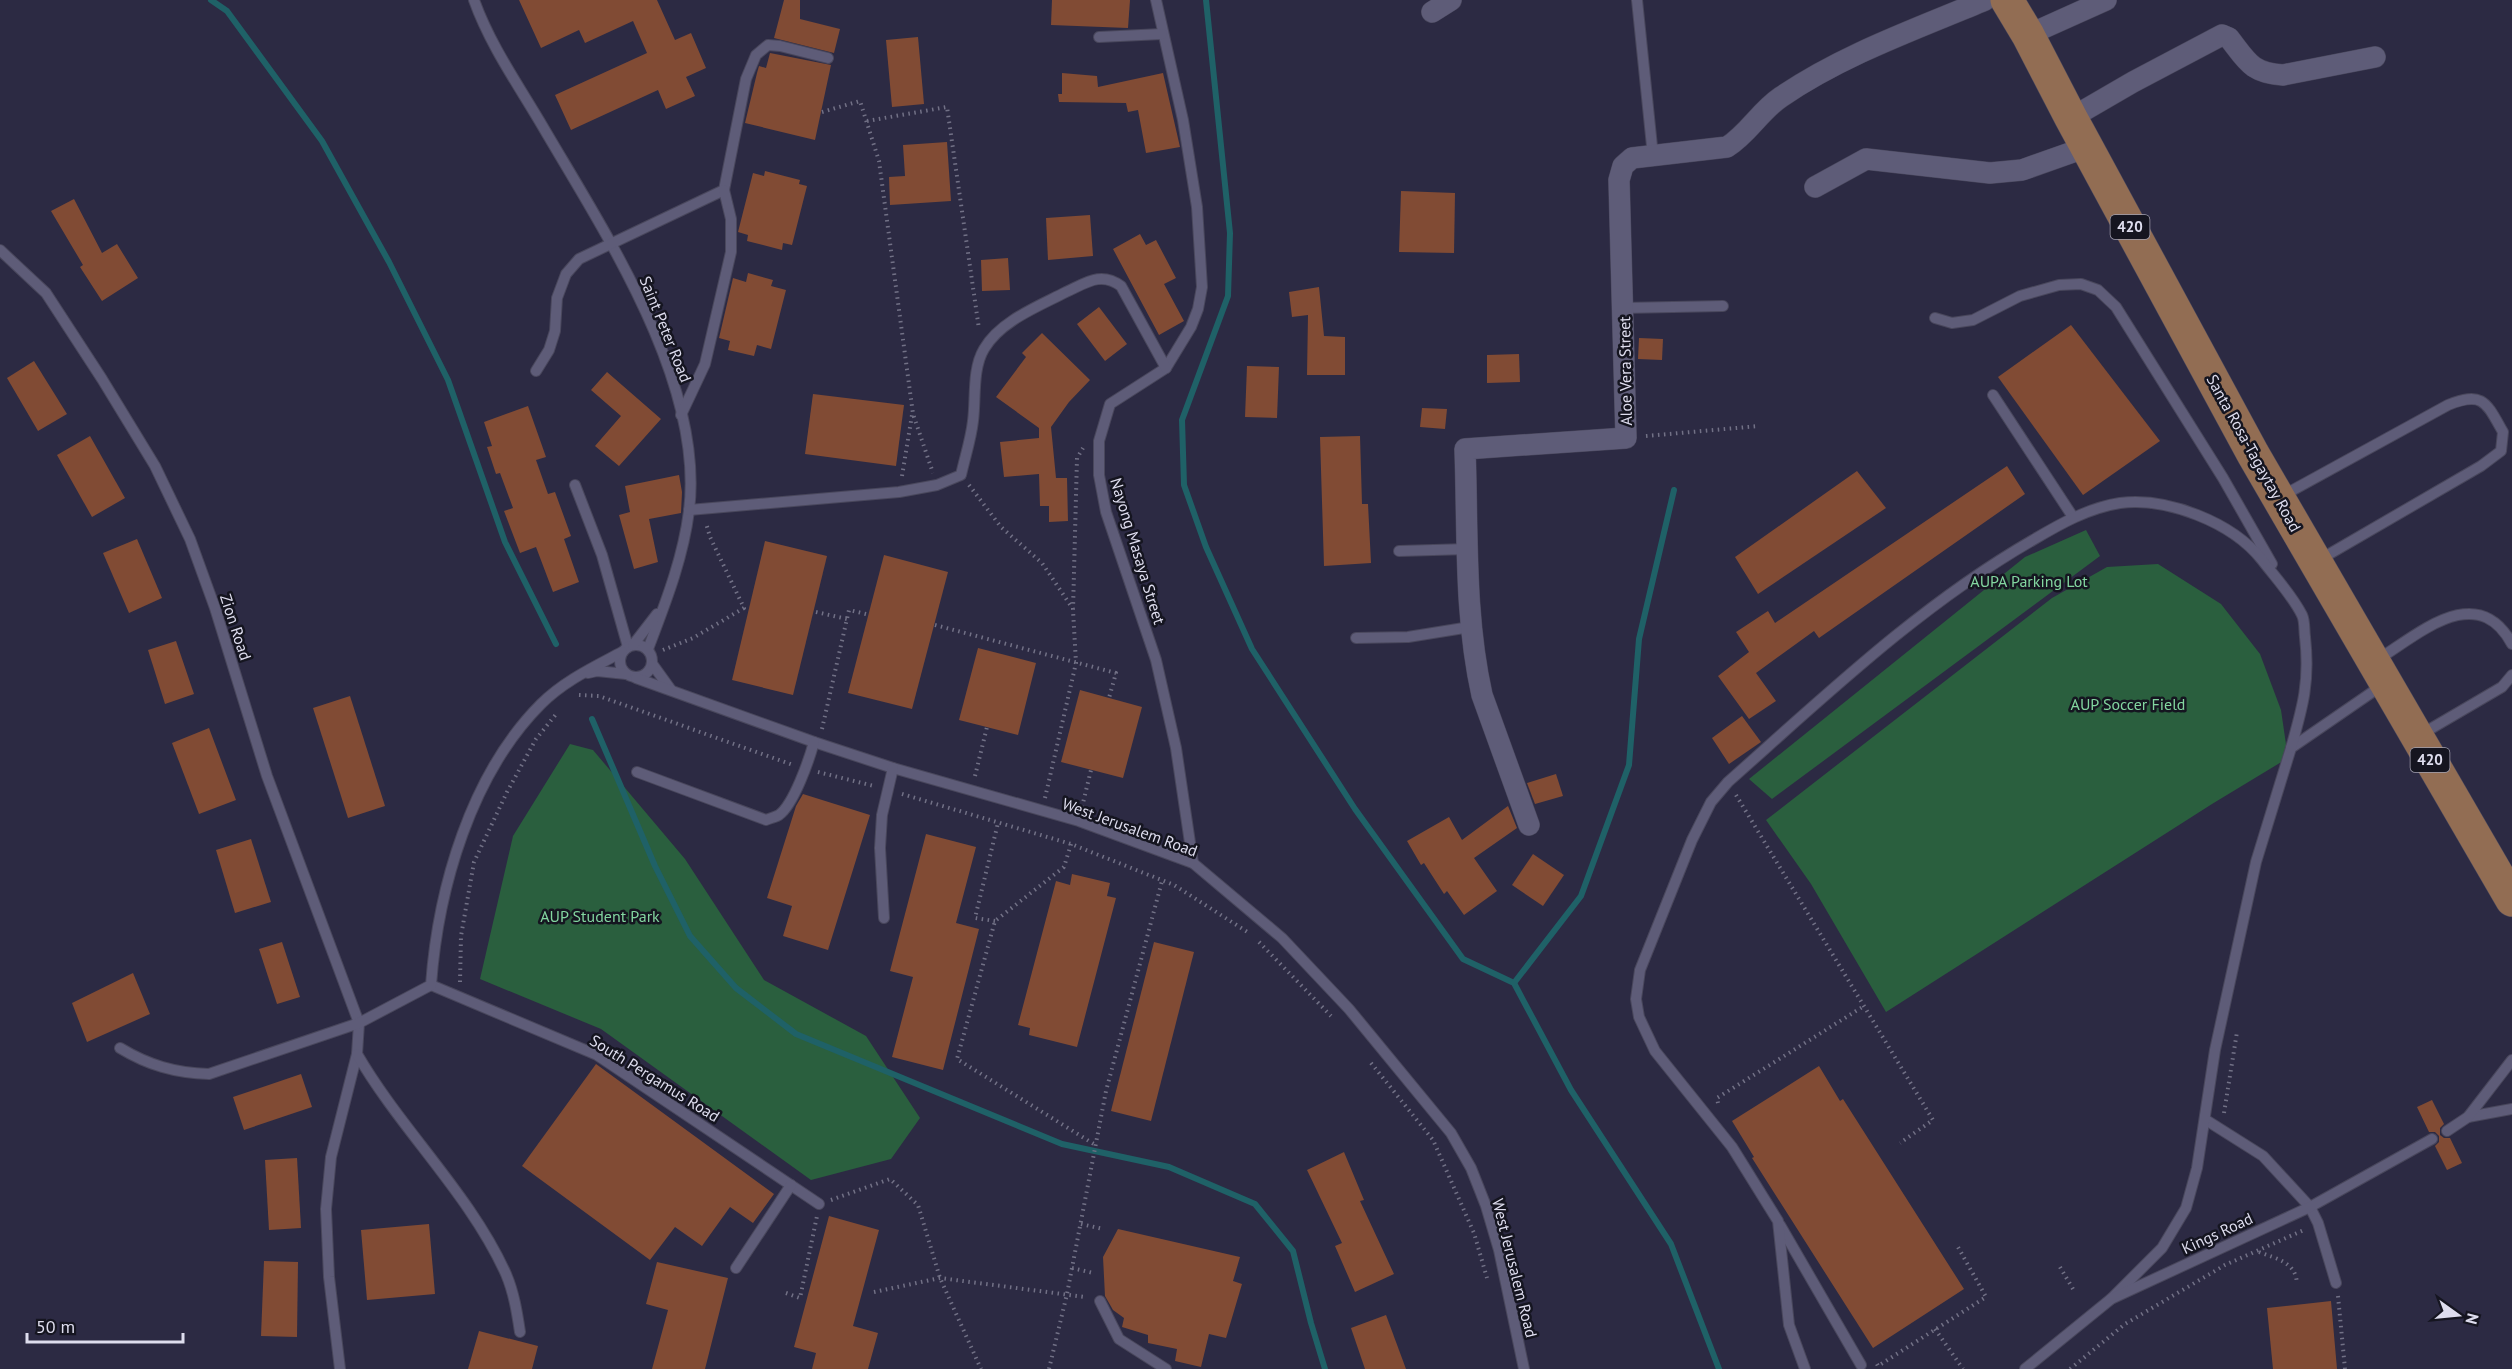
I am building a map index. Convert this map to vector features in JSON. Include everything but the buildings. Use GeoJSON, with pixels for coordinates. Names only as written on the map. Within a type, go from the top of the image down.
{"type":"FeatureCollection","features":[{"type":"Feature","properties":{"kind":"main road","name":"Santa Rosa-Tagaytay Road"},"geometry":{"type":"LineString","coordinates":[[2007,0],[2279,498],[2512,900]]}},
{"type":"Feature","properties":{"kind":"street"},"geometry":{"type":"LineString","coordinates":[[1432,12],[1451,0]]}},
{"type":"Feature","properties":{"kind":"street","name":"Aloe Vera Street"},"geometry":{"type":"LineString","coordinates":[[1529,825],[1482,695],[1470,627],[1465,449],[1626,438],[1619,180],[1623,166],[1632,158],[1727,147],[1739,140],[1779,99],[1815,77],[1874,48],[1984,0]]}},
{"type":"Feature","properties":{"kind":"street"},"geometry":{"type":"LineString","coordinates":[[2028,35],[2106,0]]}},
{"type":"Feature","properties":{"kind":"street"},"geometry":{"type":"LineString","coordinates":[[2071,118],[2222,35],[2229,38],[2258,71],[2271,74],[2283,75],[2375,57]]}},
{"type":"Feature","properties":{"kind":"street"},"geometry":{"type":"LineString","coordinates":[[1815,188],[1866,159],[1990,174],[2022,170],[2087,147]]}},
{"type":"Feature","properties":{"kind":"lane","name":"Saint Peter Road"},"geometry":{"type":"LineString","coordinates":[[474,0],[494,44],[613,244],[647,315],[668,366],[690,458],[689,510],[676,571],[651,656]]}},
{"type":"Feature","properties":{"kind":"lane","name":"Nayong Masaya Street"},"geometry":{"type":"LineString","coordinates":[[1156,0],[1183,120],[1197,207],[1202,287],[1198,309],[1191,327],[1166,368],[1110,404],[1099,441],[1099,475],[1106,512],[1156,660],[1176,748],[1193,863]]}},
{"type":"Feature","properties":{"kind":"lane"},"geometry":{"type":"LineString","coordinates":[[1637,0],[1653,156]]}},
{"type":"Feature","properties":{"kind":"lane"},"geometry":{"type":"LineString","coordinates":[[1099,37],[1162,34]]}},
{"type":"Feature","properties":{"kind":"lane"},"geometry":{"type":"LineString","coordinates":[[681,415],[705,364],[732,252],[731,219],[724,190],[746,79],[756,55],[768,45],[828,58]]}},
{"type":"Feature","properties":{"kind":"lane"},"geometry":{"type":"LineString","coordinates":[[536,371],[549,350],[555,330],[557,298],[567,274],[579,259],[724,190]]}},
{"type":"Feature","properties":{"kind":"lane","name":"Zion Road"},"geometry":{"type":"LineString","coordinates":[[0,250],[46,293],[96,369],[155,466],[190,539],[215,608],[267,776],[359,1023],[357,1054],[331,1157],[326,1209],[329,1277],[340,1369]]}},
{"type":"Feature","properties":{"kind":"lane"},"geometry":{"type":"LineString","coordinates":[[689,510],[899,492],[937,485],[961,475],[973,424],[977,372],[982,351],[1001,330],[1031,309],[1093,279],[1110,279],[1121,286],[1166,368]]}},
{"type":"Feature","properties":{"kind":"lane"},"geometry":{"type":"LineString","coordinates":[[1935,318],[1952,323],[1973,320],[2020,296],[2059,285],[2081,284],[2098,290],[2116,307],[2154,367],[2223,478],[2303,616],[2308,657],[2306,699],[2256,862],[2215,1050],[2206,1120],[2197,1168],[2186,1208],[2162,1248],[2111,1299]]}},
{"type":"Feature","properties":{"kind":"lane"},"geometry":{"type":"LineString","coordinates":[[1623,308],[1723,306]]}},
{"type":"Feature","properties":{"kind":"lane"},"geometry":{"type":"LineString","coordinates":[[1994,395],[2073,517]]}},
{"type":"Feature","properties":{"kind":"lane"},"geometry":{"type":"LineString","coordinates":[[2279,498],[2448,405],[2469,397],[2481,400],[2503,432],[2501,451],[2481,466],[2316,562]]}},
{"type":"Feature","properties":{"kind":"lane"},"geometry":{"type":"LineString","coordinates":[[575,485],[602,555],[628,648],[620,664],[631,676],[648,672],[651,656]]}},
{"type":"Feature","properties":{"kind":"lane"},"geometry":{"type":"LineString","coordinates":[[1861,1365],[1778,1221],[1732,1147],[1655,1051],[1639,1017],[1636,999],[1640,970],[1692,840],[1711,802],[1728,782],[1878,649],[1998,560],[2073,517],[2120,503],[2157,505],[2191,511],[2227,529],[2259,555],[2303,616]]}},
{"type":"Feature","properties":{"kind":"lane"},"geometry":{"type":"LineString","coordinates":[[1399,551],[1469,549]]}},
{"type":"Feature","properties":{"kind":"lane","name":"Saint Peter Road"},"geometry":{"type":"LineString","coordinates":[[628,648],[665,604]]}},
{"type":"Feature","properties":{"kind":"lane"},"geometry":{"type":"LineString","coordinates":[[2291,748],[2449,616],[2467,613],[2485,615],[2504,629],[2512,644]]}},
{"type":"Feature","properties":{"kind":"lane"},"geometry":{"type":"LineString","coordinates":[[1356,638],[1408,637],[1470,627]]}},
{"type":"Feature","properties":{"kind":"lane"},"geometry":{"type":"LineString","coordinates":[[120,1048],[158,1067],[182,1073],[209,1074],[359,1023],[431,985],[433,950],[443,894],[462,836],[490,774],[514,734],[543,702],[579,675],[628,648],[651,656],[671,690]]}},
{"type":"Feature","properties":{"kind":"lane","name":"West Jerusalem Road"},"geometry":{"type":"LineString","coordinates":[[579,675],[597,671],[631,676],[817,743],[893,768],[1079,821],[1193,863],[1290,946],[1349,1009],[1451,1133],[1471,1168],[1486,1206],[1499,1250],[1524,1369]]}},
{"type":"Feature","properties":{"kind":"lane"},"geometry":{"type":"LineString","coordinates":[[2417,737],[2502,687],[2512,675]]}},
{"type":"Feature","properties":{"kind":"lane"},"geometry":{"type":"LineString","coordinates":[[636,772],[766,820],[780,815],[788,805],[817,743]]}},
{"type":"Feature","properties":{"kind":"lane"},"geometry":{"type":"LineString","coordinates":[[884,918],[879,848],[882,815],[893,768]]}},
{"type":"Feature","properties":{"kind":"lane","name":"South Pergamus Road"},"geometry":{"type":"LineString","coordinates":[[431,985],[597,1055],[819,1204]]}},
{"type":"Feature","properties":{"kind":"lane"},"geometry":{"type":"LineString","coordinates":[[357,1054],[377,1089],[489,1241],[515,1301],[520,1332]]}},
{"type":"Feature","properties":{"kind":"lane"},"geometry":{"type":"LineString","coordinates":[[2447,1131],[2468,1117],[2512,1060]]}},
{"type":"Feature","properties":{"kind":"lane"},"geometry":{"type":"LineString","coordinates":[[2468,1117],[2512,1109]]}},
{"type":"Feature","properties":{"kind":"lane"},"geometry":{"type":"LineString","coordinates":[[2206,1120],[2264,1156],[2310,1207],[2318,1223],[2336,1283]]}},
{"type":"Feature","properties":{"kind":"lane","name":"Kings Road"},"geometry":{"type":"LineString","coordinates":[[2025,1369],[2111,1299],[2310,1207],[2432,1139]]}},
{"type":"Feature","properties":{"kind":"lane"},"geometry":{"type":"LineString","coordinates":[[736,1268],[791,1185]]}},
{"type":"Feature","properties":{"kind":"lane"},"geometry":{"type":"LineString","coordinates":[[1778,1221],[1788,1325],[1805,1369]]}},
{"type":"Feature","properties":{"kind":"lane"},"geometry":{"type":"LineString","coordinates":[[1100,1301],[1119,1339],[1166,1369]]}},
{"type":"Feature","properties":{"kind":"path"},"geometry":{"type":"LineString","coordinates":[[822,112],[860,101],[867,121],[879,161],[913,414],[937,485]]}},
{"type":"Feature","properties":{"kind":"path"},"geometry":{"type":"LineString","coordinates":[[867,121],[947,107],[982,351]]}},
{"type":"Feature","properties":{"kind":"path"},"geometry":{"type":"LineString","coordinates":[[899,492],[913,414]]}},
{"type":"Feature","properties":{"kind":"path"},"geometry":{"type":"LineString","coordinates":[[1626,438],[1759,426]]}},
{"type":"Feature","properties":{"kind":"path"},"geometry":{"type":"LineString","coordinates":[[1042,811],[1076,663],[1073,610],[1077,458],[1088,440]]}},
{"type":"Feature","properties":{"kind":"path"},"geometry":{"type":"LineString","coordinates":[[961,475],[1001,527],[1042,563],[1073,610]]}},
{"type":"Feature","properties":{"kind":"path"},"geometry":{"type":"LineString","coordinates":[[651,656],[693,638],[744,608],[710,537],[702,508]]}},
{"type":"Feature","properties":{"kind":"path"},"geometry":{"type":"LineString","coordinates":[[817,743],[849,610],[870,615]]}},
{"type":"Feature","properties":{"kind":"path"},"geometry":{"type":"LineString","coordinates":[[816,612],[847,619]]}},
{"type":"Feature","properties":{"kind":"path"},"geometry":{"type":"LineString","coordinates":[[935,626],[1116,673],[1109,698]]}},
{"type":"Feature","properties":{"kind":"path"},"geometry":{"type":"LineString","coordinates":[[578,695],[599,696],[806,769],[888,790],[1071,844],[1174,885],[1253,935],[1340,1024]]}},
{"type":"Feature","properties":{"kind":"path"},"geometry":{"type":"LineString","coordinates":[[460,997],[461,936],[474,862],[531,748],[560,709]]}},
{"type":"Feature","properties":{"kind":"path"},"geometry":{"type":"LineString","coordinates":[[972,790],[987,727]]}},
{"type":"Feature","properties":{"kind":"path"},"geometry":{"type":"LineString","coordinates":[[1079,821],[1091,770]]}},
{"type":"Feature","properties":{"kind":"path"},"geometry":{"type":"LineString","coordinates":[[1728,782],[1934,1120],[1900,1143]]}},
{"type":"Feature","properties":{"kind":"path"},"geometry":{"type":"LineString","coordinates":[[995,921],[975,918],[998,823]]}},
{"type":"Feature","properties":{"kind":"path"},"geometry":{"type":"LineString","coordinates":[[1071,844],[1064,867],[995,921],[957,1059],[1097,1146]]}},
{"type":"Feature","properties":{"kind":"path"},"geometry":{"type":"LineString","coordinates":[[1049,1369],[1067,1294],[1106,1091],[1162,880]]}},
{"type":"Feature","properties":{"kind":"path"},"geometry":{"type":"LineString","coordinates":[[1720,1108],[1717,1098],[1864,1006]]}},
{"type":"Feature","properties":{"kind":"path"},"geometry":{"type":"LineString","coordinates":[[2221,1129],[2238,1023]]}},
{"type":"Feature","properties":{"kind":"path"},"geometry":{"type":"LineString","coordinates":[[1368,1060],[1433,1140],[1474,1233],[1490,1288]]}},
{"type":"Feature","properties":{"kind":"path"},"geometry":{"type":"LineString","coordinates":[[786,1293],[800,1298],[819,1204],[890,1179],[918,1205],[940,1278],[981,1369]]}},
{"type":"Feature","properties":{"kind":"path"},"geometry":{"type":"LineString","coordinates":[[2071,1369],[2125,1324],[2225,1265],[2259,1252],[2318,1223]]}},
{"type":"Feature","properties":{"kind":"path"},"geometry":{"type":"LineString","coordinates":[[1081,1224],[1103,1229]]}},
{"type":"Feature","properties":{"kind":"path"},"geometry":{"type":"LineString","coordinates":[[1872,1357],[1878,1366],[1986,1297],[1958,1247]]}},
{"type":"Feature","properties":{"kind":"path"},"geometry":{"type":"LineString","coordinates":[[2259,1252],[2287,1262],[2297,1276],[2297,1284]]}},
{"type":"Feature","properties":{"kind":"path"},"geometry":{"type":"LineString","coordinates":[[2060,1267],[2073,1289]]}},
{"type":"Feature","properties":{"kind":"path"},"geometry":{"type":"LineString","coordinates":[[1072,1268],[1093,1273]]}},
{"type":"Feature","properties":{"kind":"path"},"geometry":{"type":"LineString","coordinates":[[874,1292],[940,1278],[1087,1298]]}},
{"type":"Feature","properties":{"kind":"path"},"geometry":{"type":"LineString","coordinates":[[2336,1283],[2345,1369]]}},
{"type":"Feature","properties":{"kind":"path"},"geometry":{"type":"LineString","coordinates":[[1935,1329],[1963,1369]]}},
{"type":"Feature","properties":{"kind":"green space","name":"AUPA Parking Lot"},"geometry":{"type":"Polygon","coordinates":[[[2086,530],[2100,556],[1772,799],[1749,779],[2025,557],[2086,530]]]}},
{"type":"Feature","properties":{"kind":"green space","name":"AUP Soccer Field"},"geometry":{"type":"Polygon","coordinates":[[[2158,564],[2221,604],[2260,654],[2281,710],[2288,758],[1886,1012],[1811,884],[1766,820],[2052,598],[2107,567],[2158,564]]]}},
{"type":"Feature","properties":{"kind":"green space","name":"AUP Student Park"},"geometry":{"type":"Polygon","coordinates":[[[570,744],[593,750],[685,859],[764,980],[866,1036],[920,1118],[891,1159],[811,1180],[601,1029],[480,979],[513,836],[570,744]]]}},
{"type":"Feature","properties":{"kind":"waterway"},"geometry":{"type":"LineString","coordinates":[[211,0],[227,11],[322,141],[389,262],[448,380],[505,542],[556,644]]}},
{"type":"Feature","properties":{"kind":"waterway"},"geometry":{"type":"LineString","coordinates":[[1206,0],[1230,233],[1228,296],[1182,420],[1184,485],[1206,547],[1252,649],[1355,809],[1463,959],[1514,983],[1571,1090],[1671,1244],[1719,1369]]}},
{"type":"Feature","properties":{"kind":"waterway"},"geometry":{"type":"LineString","coordinates":[[1514,983],[1581,896],[1629,765],[1639,639],[1674,490]]}},
{"type":"Feature","properties":{"kind":"waterway"},"geometry":{"type":"LineString","coordinates":[[592,719],[655,866],[690,936],[736,988],[796,1034],[1062,1144],[1169,1167],[1255,1204],[1293,1251],[1325,1369]]}}]}
